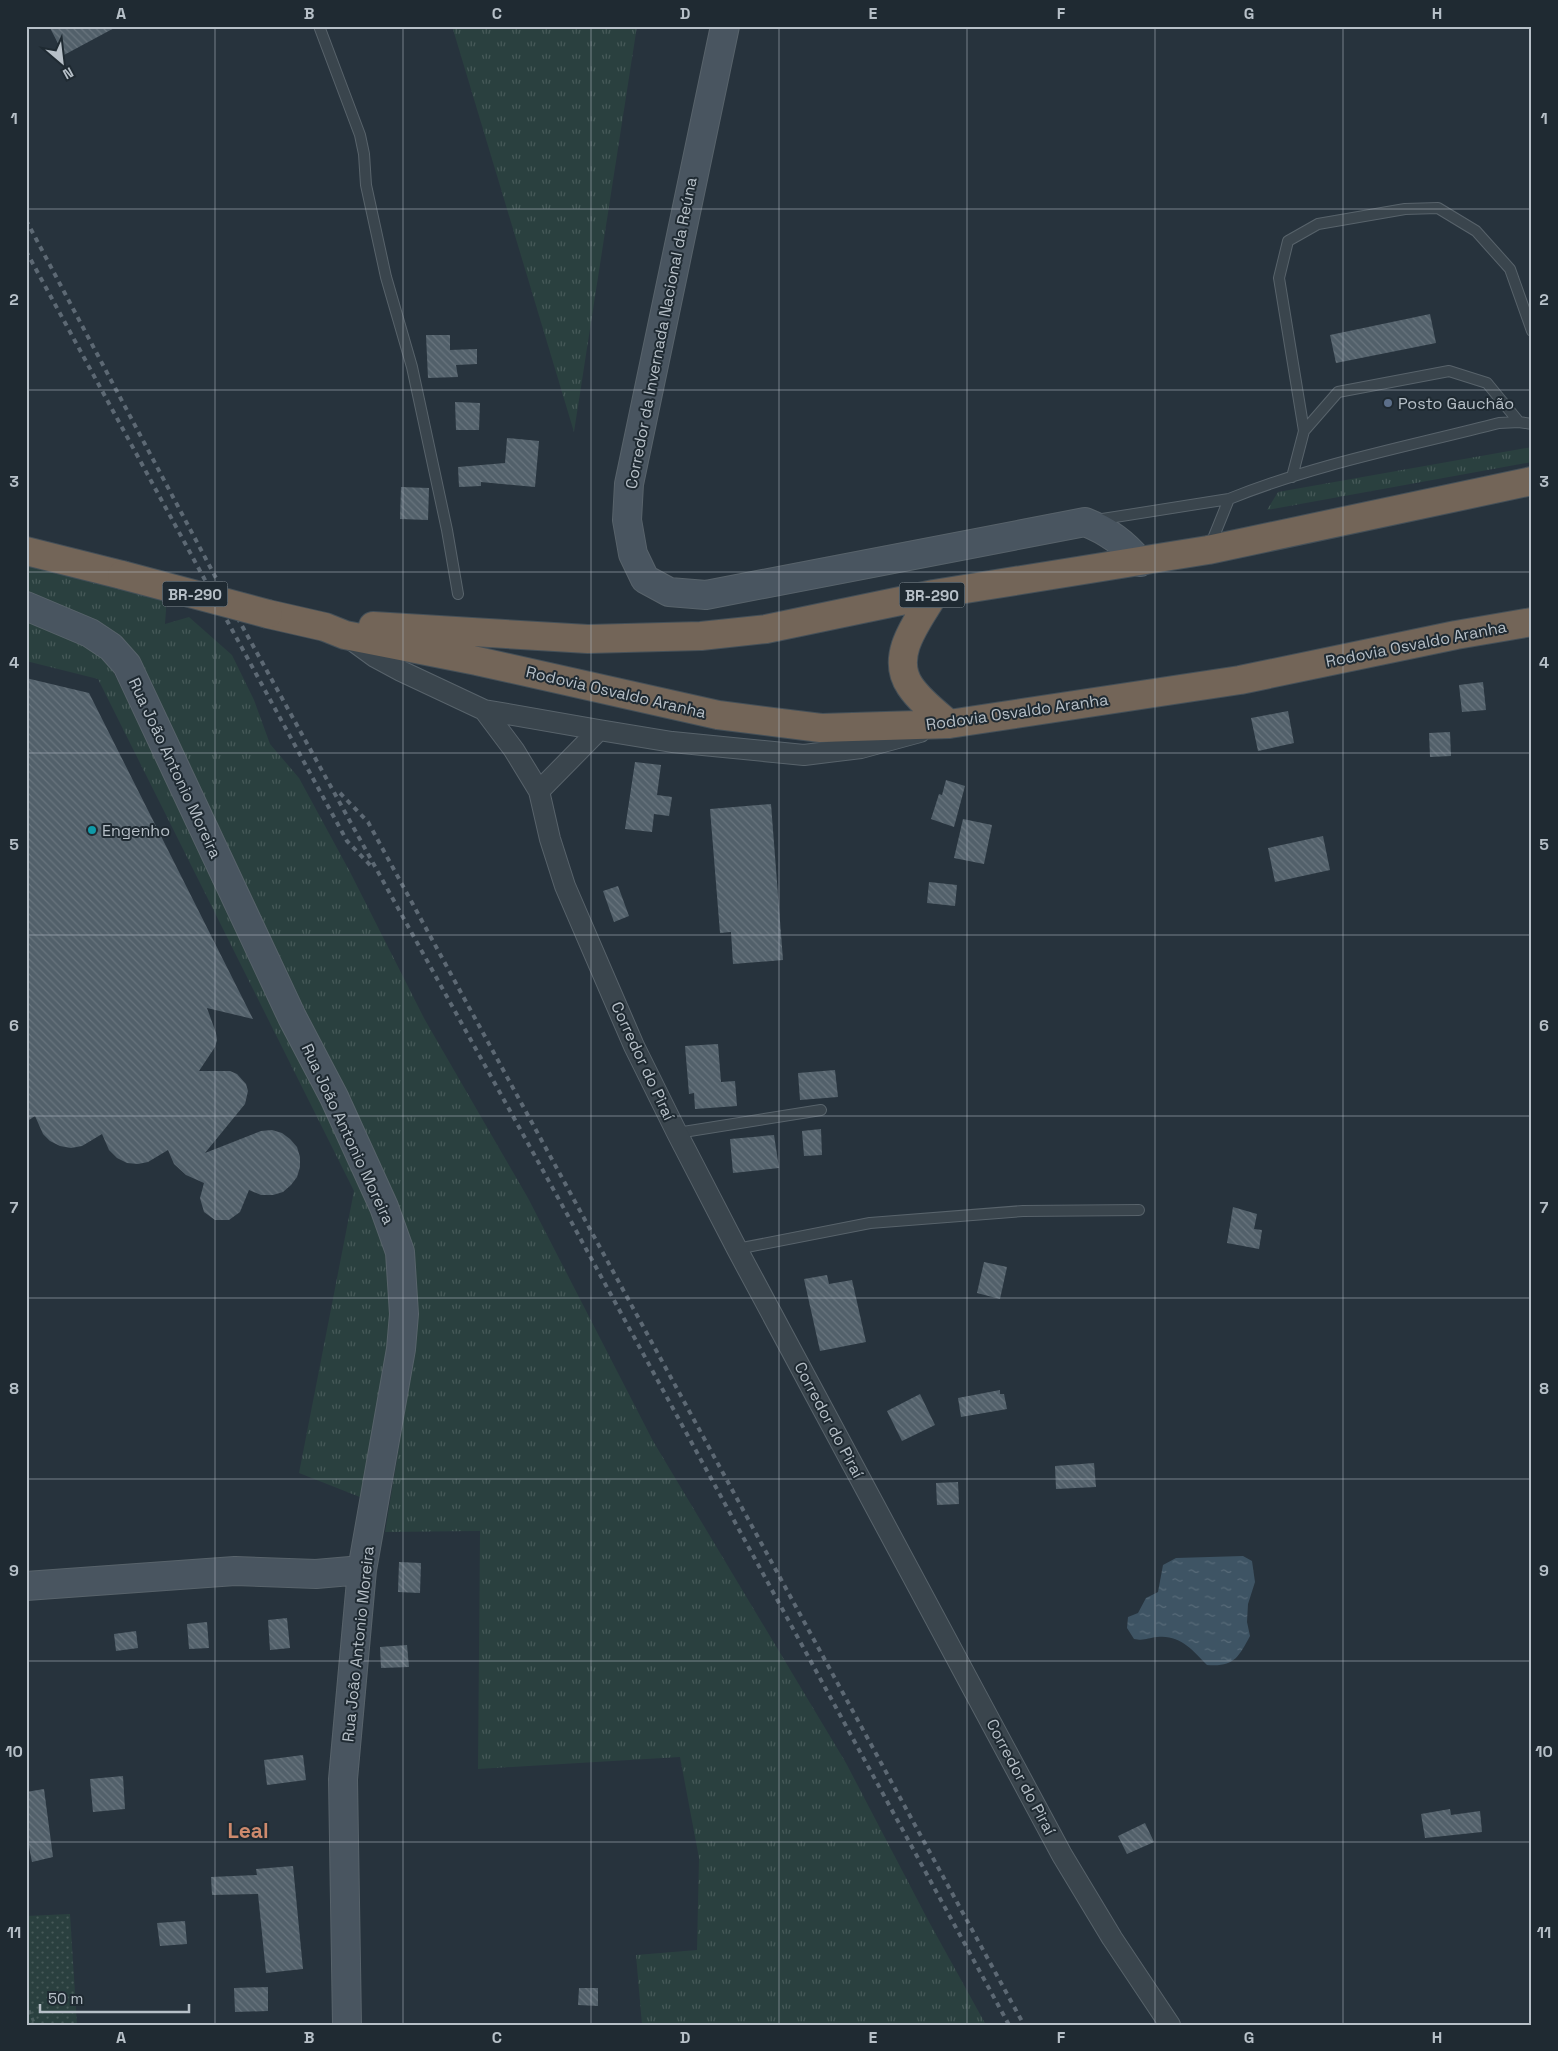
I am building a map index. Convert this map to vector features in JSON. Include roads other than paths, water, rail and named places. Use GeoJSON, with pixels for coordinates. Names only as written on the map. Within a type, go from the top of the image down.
{"type":"FeatureCollection","features":[{"type":"Feature","properties":{"kind":"highway","name":"Rodovia Osvaldo Aranha"},"geometry":{"type":"LineString","coordinates":[[335,631],[369,626],[588,639],[701,636],[766,629],[934,594],[1208,550],[1532,481]]}},
{"type":"Feature","properties":{"kind":"highway","name":"Rodovia Osvaldo Aranha"},"geometry":{"type":"LineString","coordinates":[[26,551],[335,631],[718,715],[821,728],[950,724],[1240,680],[1456,635],[1532,622]]}},
{"type":"Feature","properties":{"kind":"highway"},"geometry":{"type":"LineString","coordinates":[[934,594],[908,637],[902,664],[910,685],[950,724]]}},
{"type":"Feature","properties":{"kind":"main road","name":"Corredor da Invernada Nacional da Reúna"},"geometry":{"type":"LineString","coordinates":[[724,26],[628,484],[627,520],[631,546],[645,579],[669,592],[706,595],[1085,522]]}},
{"type":"Feature","properties":{"kind":"main road"},"geometry":{"type":"LineString","coordinates":[[1085,522],[1104,529],[1123,543],[1140,562]]}},
{"type":"Feature","properties":{"kind":"main road","name":"Rua João Antonio Moreira"},"geometry":{"type":"LineString","coordinates":[[26,606],[90,633],[110,646],[127,665],[292,1017],[334,1097],[394,1231],[400,1252],[404,1314],[401,1349],[362,1570],[343,1780],[347,2025]]}},
{"type":"Feature","properties":{"kind":"main road"},"geometry":{"type":"LineString","coordinates":[[26,1586],[235,1571],[316,1574],[362,1570]]}},
{"type":"Feature","properties":{"kind":"street"},"geometry":{"type":"LineString","coordinates":[[335,631],[384,662],[484,710],[672,742],[804,755],[862,748],[950,724]]}},
{"type":"Feature","properties":{"kind":"street","name":"Corredor do Piraí"},"geometry":{"type":"LineString","coordinates":[[484,710],[514,750],[539,791],[550,839],[564,886],[634,1046],[737,1249],[1062,1855],[1112,1938],[1170,2025]]}},
{"type":"Feature","properties":{"kind":"street"},"geometry":{"type":"LineString","coordinates":[[539,791],[599,730]]}},
{"type":"Feature","properties":{"kind":"lane"},"geometry":{"type":"LineString","coordinates":[[319,26],[360,136],[364,154],[366,185],[386,277],[412,367],[447,530],[458,594]]}},
{"type":"Feature","properties":{"kind":"lane"},"geometry":{"type":"LineString","coordinates":[[1292,477],[1304,431],[1279,278],[1288,241],[1318,224],[1405,209],[1438,208],[1476,231],[1510,269],[1532,331]]}},
{"type":"Feature","properties":{"kind":"lane"},"geometry":{"type":"LineString","coordinates":[[1304,431],[1338,392],[1449,371],[1487,383],[1520,422]]}},
{"type":"Feature","properties":{"kind":"lane"},"geometry":{"type":"LineString","coordinates":[[1085,522],[1229,499],[1292,477],[1499,423],[1520,422],[1532,424]]}},
{"type":"Feature","properties":{"kind":"lane"},"geometry":{"type":"LineString","coordinates":[[1208,550],[1229,499]]}},
{"type":"Feature","properties":{"kind":"lane"},"geometry":{"type":"LineString","coordinates":[[677,1133],[821,1110]]}},
{"type":"Feature","properties":{"kind":"lane"},"geometry":{"type":"LineString","coordinates":[[737,1249],[870,1223],[1023,1211],[1139,1210]]}},
{"type":"Feature","properties":{"kind":"water"},"geometry":{"type":"Polygon","coordinates":[[[1243,1556],[1252,1561],[1255,1582],[1248,1604],[1247,1622],[1250,1636],[1234,1660],[1229,1663],[1207,1665],[1185,1644],[1172,1638],[1134,1639],[1127,1628],[1128,1617],[1138,1613],[1146,1598],[1158,1592],[1163,1565],[1176,1558],[1243,1556]]]}},
{"type":"Feature","properties":{"kind":"railway"},"geometry":{"type":"LineString","coordinates":[[26,220],[225,595],[567,1214],[1009,2025]]}},
{"type":"Feature","properties":{"kind":"railway"},"geometry":{"type":"LineString","coordinates":[[26,251],[347,841],[371,866]]}},
{"type":"Feature","properties":{"kind":"railway"},"geometry":{"type":"LineString","coordinates":[[340,793],[368,822],[1024,2025]]}},
{"type":"Feature","properties":{"kind":"place","name":"Posto Gauchão"},"geometry":{"type":"Point","coordinates":[1388,403]}},
{"type":"Feature","properties":{"kind":"place","name":"Engenho"},"geometry":{"type":"Point","coordinates":[92,830]}},
{"type":"Feature","properties":{"kind":"district","name":"Leal"},"geometry":{"type":"Point","coordinates":[248,1830]}}]}
